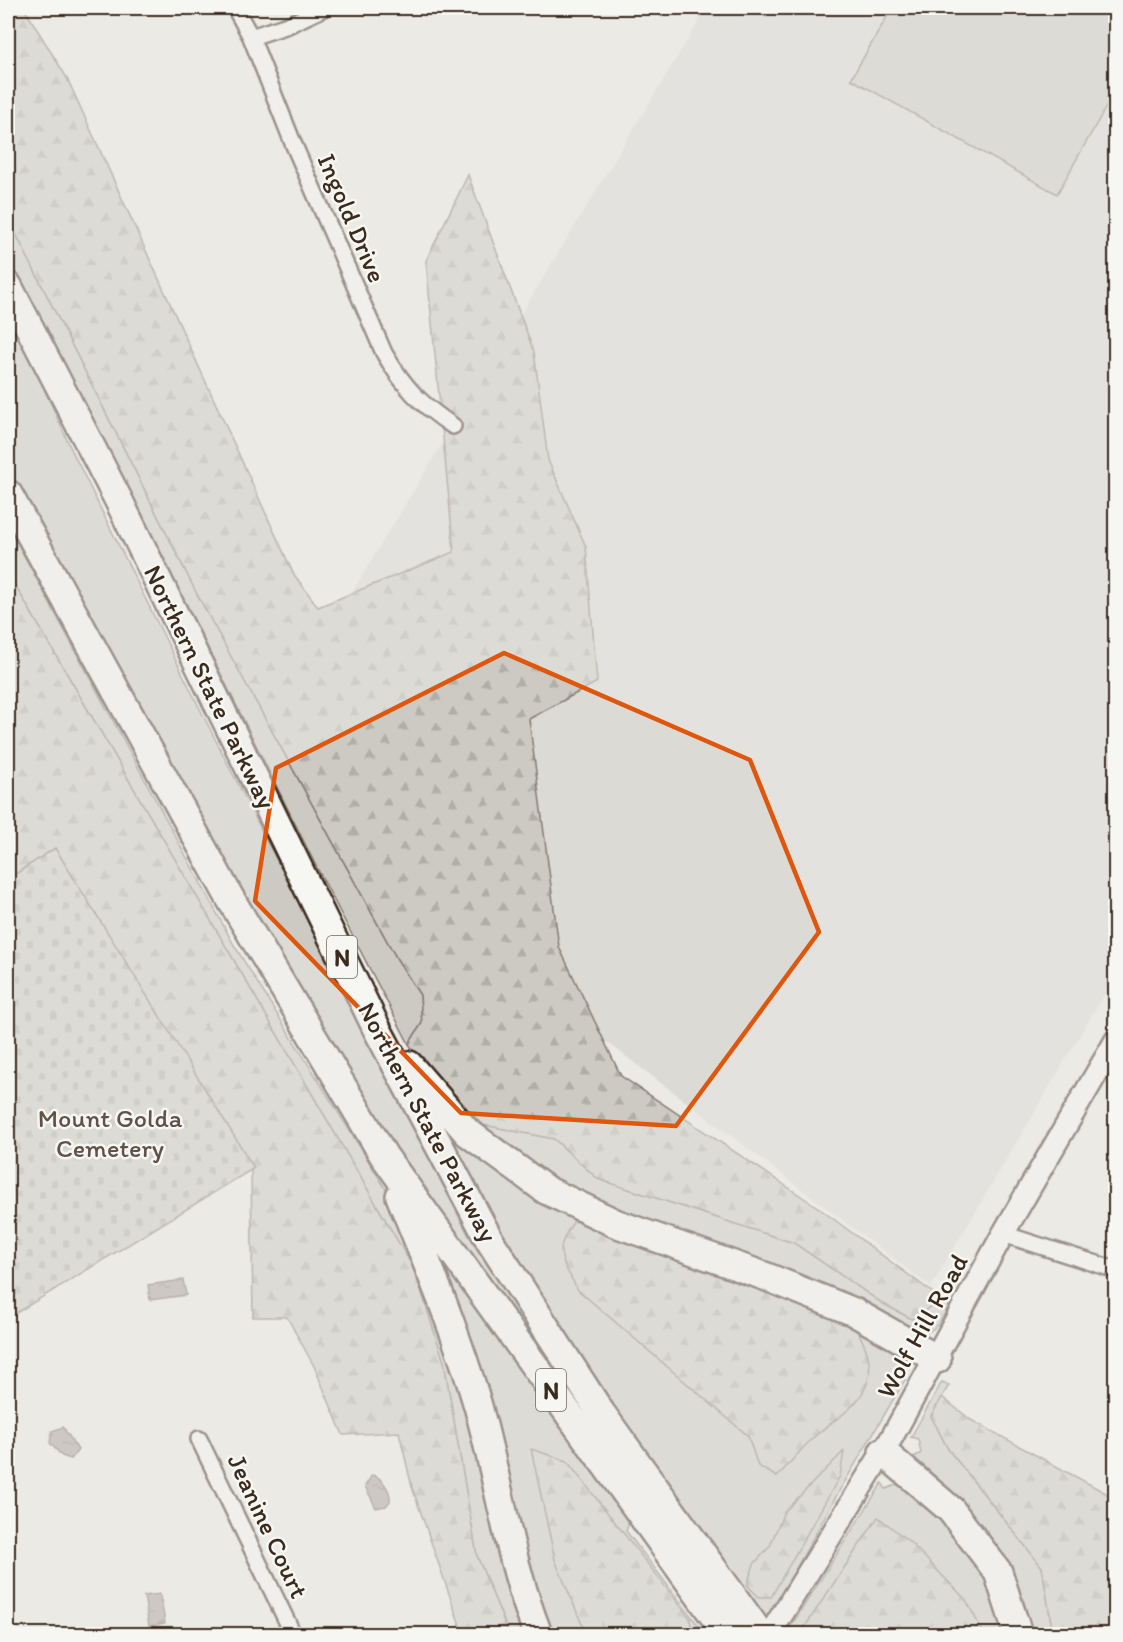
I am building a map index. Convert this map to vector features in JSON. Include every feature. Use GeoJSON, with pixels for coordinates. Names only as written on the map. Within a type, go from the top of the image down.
{"type":"FeatureCollection","features":[{"type":"Feature","properties":{"kind":"highway","name":"Northern State Parkway"},"geometry":{"type":"LineString","coordinates":[[8,286],[119,501],[377,1029],[490,1241],[601,1413],[760,1635]]}},
{"type":"Feature","properties":{"kind":"highway","name":"Northern State Parkway"},"geometry":{"type":"LineString","coordinates":[[8,494],[230,898],[384,1156],[723,1629]]}},
{"type":"Feature","properties":{"kind":"highway"},"geometry":{"type":"LineString","coordinates":[[377,1029],[467,1132],[546,1190],[615,1223],[767,1277],[854,1312],[937,1359]]}},
{"type":"Feature","properties":{"kind":"highway"},"geometry":{"type":"LineString","coordinates":[[384,1156],[450,1321],[478,1406],[507,1532],[538,1635]]}},
{"type":"Feature","properties":{"kind":"highway"},"geometry":{"type":"LineString","coordinates":[[883,1452],[951,1510],[998,1572],[1018,1635]]}},
{"type":"Feature","properties":{"kind":"street","name":"Ingold Drive"},"geometry":{"type":"LineString","coordinates":[[235,8],[252,37],[293,143],[384,353],[403,386],[426,408],[453,426]]}},
{"type":"Feature","properties":{"kind":"street"},"geometry":{"type":"LineString","coordinates":[[252,37],[288,25],[324,8]]}},
{"type":"Feature","properties":{"kind":"street","name":"Wolf Hill Road"},"geometry":{"type":"LineString","coordinates":[[770,1635],[883,1452],[937,1359],[1003,1234],[1116,1040]]}},
{"type":"Feature","properties":{"kind":"street"},"geometry":{"type":"LineString","coordinates":[[1003,1234],[1116,1270]]}},
{"type":"Feature","properties":{"kind":"street","name":"Jeanine Court"},"geometry":{"type":"LineString","coordinates":[[199,1439],[292,1635]]}},
{"type":"Feature","properties":{"kind":"highlighted area"},"geometry":{"type":"Polygon","coordinates":[[[504,653],[750,760],[819,932],[676,1126],[461,1113],[255,901],[276,768],[504,653]]]}},
{"type":"Feature","properties":{"kind":"shaded area"},"geometry":{"type":"Polygon","coordinates":[[[707,8],[1115,8],[1115,976],[931,1287],[386,875],[312,658],[707,8]]]}},
{"type":"Feature","properties":{"kind":"green space"},"geometry":{"type":"Polygon","coordinates":[[[8,8],[24,8],[67,78],[293,573],[318,607],[454,552],[426,261],[468,175],[534,352],[548,460],[586,547],[597,682],[529,719],[559,947],[621,1076],[816,1206],[941,1299],[912,1319],[882,1303],[794,1243],[598,1179],[554,1139],[484,1125],[438,1085],[409,1044],[422,1023],[420,995],[397,959],[199,598],[8,218],[8,8]]]}},
{"type":"Feature","properties":{"kind":"green space"},"geometry":{"type":"Polygon","coordinates":[[[892,8],[1115,8],[1115,91],[1057,194],[851,79],[892,8]]]}},
{"type":"Feature","properties":{"kind":"green space"},"geometry":{"type":"Polygon","coordinates":[[[8,218],[199,598],[397,959],[420,995],[422,1023],[409,1044],[316,866],[124,478],[8,259],[8,218]]]}},
{"type":"Feature","properties":{"kind":"green space"},"geometry":{"type":"Polygon","coordinates":[[[8,308],[72,451],[215,739],[469,1236],[585,1414],[417,1182],[324,1033],[173,776],[8,473],[8,308]]]}},
{"type":"Feature","properties":{"kind":"green space"},"geometry":{"type":"Polygon","coordinates":[[[8,526],[234,945],[389,1194],[460,1380],[527,1634],[509,1634],[477,1556],[444,1362],[414,1269],[8,573],[8,526]]]}},
{"type":"Feature","properties":{"kind":"green space"},"geometry":{"type":"Polygon","coordinates":[[[8,573],[414,1269],[444,1362],[477,1556],[509,1634],[463,1634],[412,1487],[399,1432],[343,1435],[314,1366],[287,1317],[253,1317],[251,1170],[55,848],[8,879],[8,573]]]}},
{"type":"Feature","properties":{"kind":"green space","name":"Mount Golda Cemetery"},"geometry":{"type":"Polygon","coordinates":[[[55,848],[254,1168],[8,1318],[8,879],[55,848]]]}},
{"type":"Feature","properties":{"kind":"green space"},"geometry":{"type":"Polygon","coordinates":[[[438,1085],[484,1125],[554,1139],[598,1179],[794,1243],[882,1303],[912,1319],[941,1299],[949,1305],[935,1327],[921,1334],[922,1340],[562,1192],[491,1142],[438,1085]]]}},
{"type":"Feature","properties":{"kind":"green space"},"geometry":{"type":"Polygon","coordinates":[[[428,1109],[480,1152],[849,1316],[910,1356],[905,1359],[906,1378],[838,1493],[767,1621],[584,1370],[509,1253],[428,1109]]]}},
{"type":"Feature","properties":{"kind":"green space"},"geometry":{"type":"Polygon","coordinates":[[[578,1216],[849,1316],[862,1339],[869,1362],[867,1384],[861,1396],[847,1411],[819,1432],[777,1477],[758,1466],[748,1436],[578,1290],[566,1269],[561,1253],[564,1237],[578,1216]]]}},
{"type":"Feature","properties":{"kind":"green space"},"geometry":{"type":"Polygon","coordinates":[[[441,1262],[456,1279],[629,1523],[626,1531],[705,1634],[544,1634],[441,1262]]]}},
{"type":"Feature","properties":{"kind":"green space"},"geometry":{"type":"Polygon","coordinates":[[[942,1382],[949,1385],[931,1416],[948,1449],[1042,1567],[1053,1634],[1031,1634],[1016,1581],[989,1535],[954,1494],[914,1457],[921,1453],[918,1439],[911,1437],[942,1382]]]}},
{"type":"Feature","properties":{"kind":"green space"},"geometry":{"type":"Polygon","coordinates":[[[942,1397],[971,1420],[1115,1498],[1115,1634],[1053,1634],[1042,1567],[948,1449],[931,1416],[942,1397]]]}},
{"type":"Feature","properties":{"kind":"green space"},"geometry":{"type":"Polygon","coordinates":[[[531,1449],[567,1461],[690,1618],[692,1634],[586,1634],[555,1560],[531,1449]]]}},
{"type":"Feature","properties":{"kind":"green space"},"geometry":{"type":"Polygon","coordinates":[[[844,1451],[840,1476],[771,1597],[759,1597],[747,1585],[754,1564],[770,1546],[784,1512],[844,1451]]]}},
{"type":"Feature","properties":{"kind":"green space"},"geometry":{"type":"Polygon","coordinates":[[[902,1477],[953,1530],[980,1566],[1001,1608],[1008,1634],[786,1634],[882,1483],[886,1489],[899,1484],[902,1477]]]}},
{"type":"Feature","properties":{"kind":"green space"},"geometry":{"type":"Polygon","coordinates":[[[878,1517],[911,1543],[966,1600],[984,1634],[800,1634],[878,1517]]]}},
{"type":"Feature","properties":{"kind":"water"},"geometry":{"type":"Polygon","coordinates":[[[183,1280],[186,1295],[150,1300],[148,1285],[183,1280]]]}},
{"type":"Feature","properties":{"kind":"water"},"geometry":{"type":"Polygon","coordinates":[[[63,1427],[78,1450],[71,1459],[62,1456],[50,1443],[52,1431],[63,1427]]]}},
{"type":"Feature","properties":{"kind":"water"},"geometry":{"type":"Polygon","coordinates":[[[372,1475],[379,1478],[387,1489],[390,1501],[386,1506],[376,1508],[365,1486],[372,1475]]]}},
{"type":"Feature","properties":{"kind":"water"},"geometry":{"type":"Polygon","coordinates":[[[160,1594],[165,1623],[149,1626],[144,1596],[160,1594]]]}}]}
